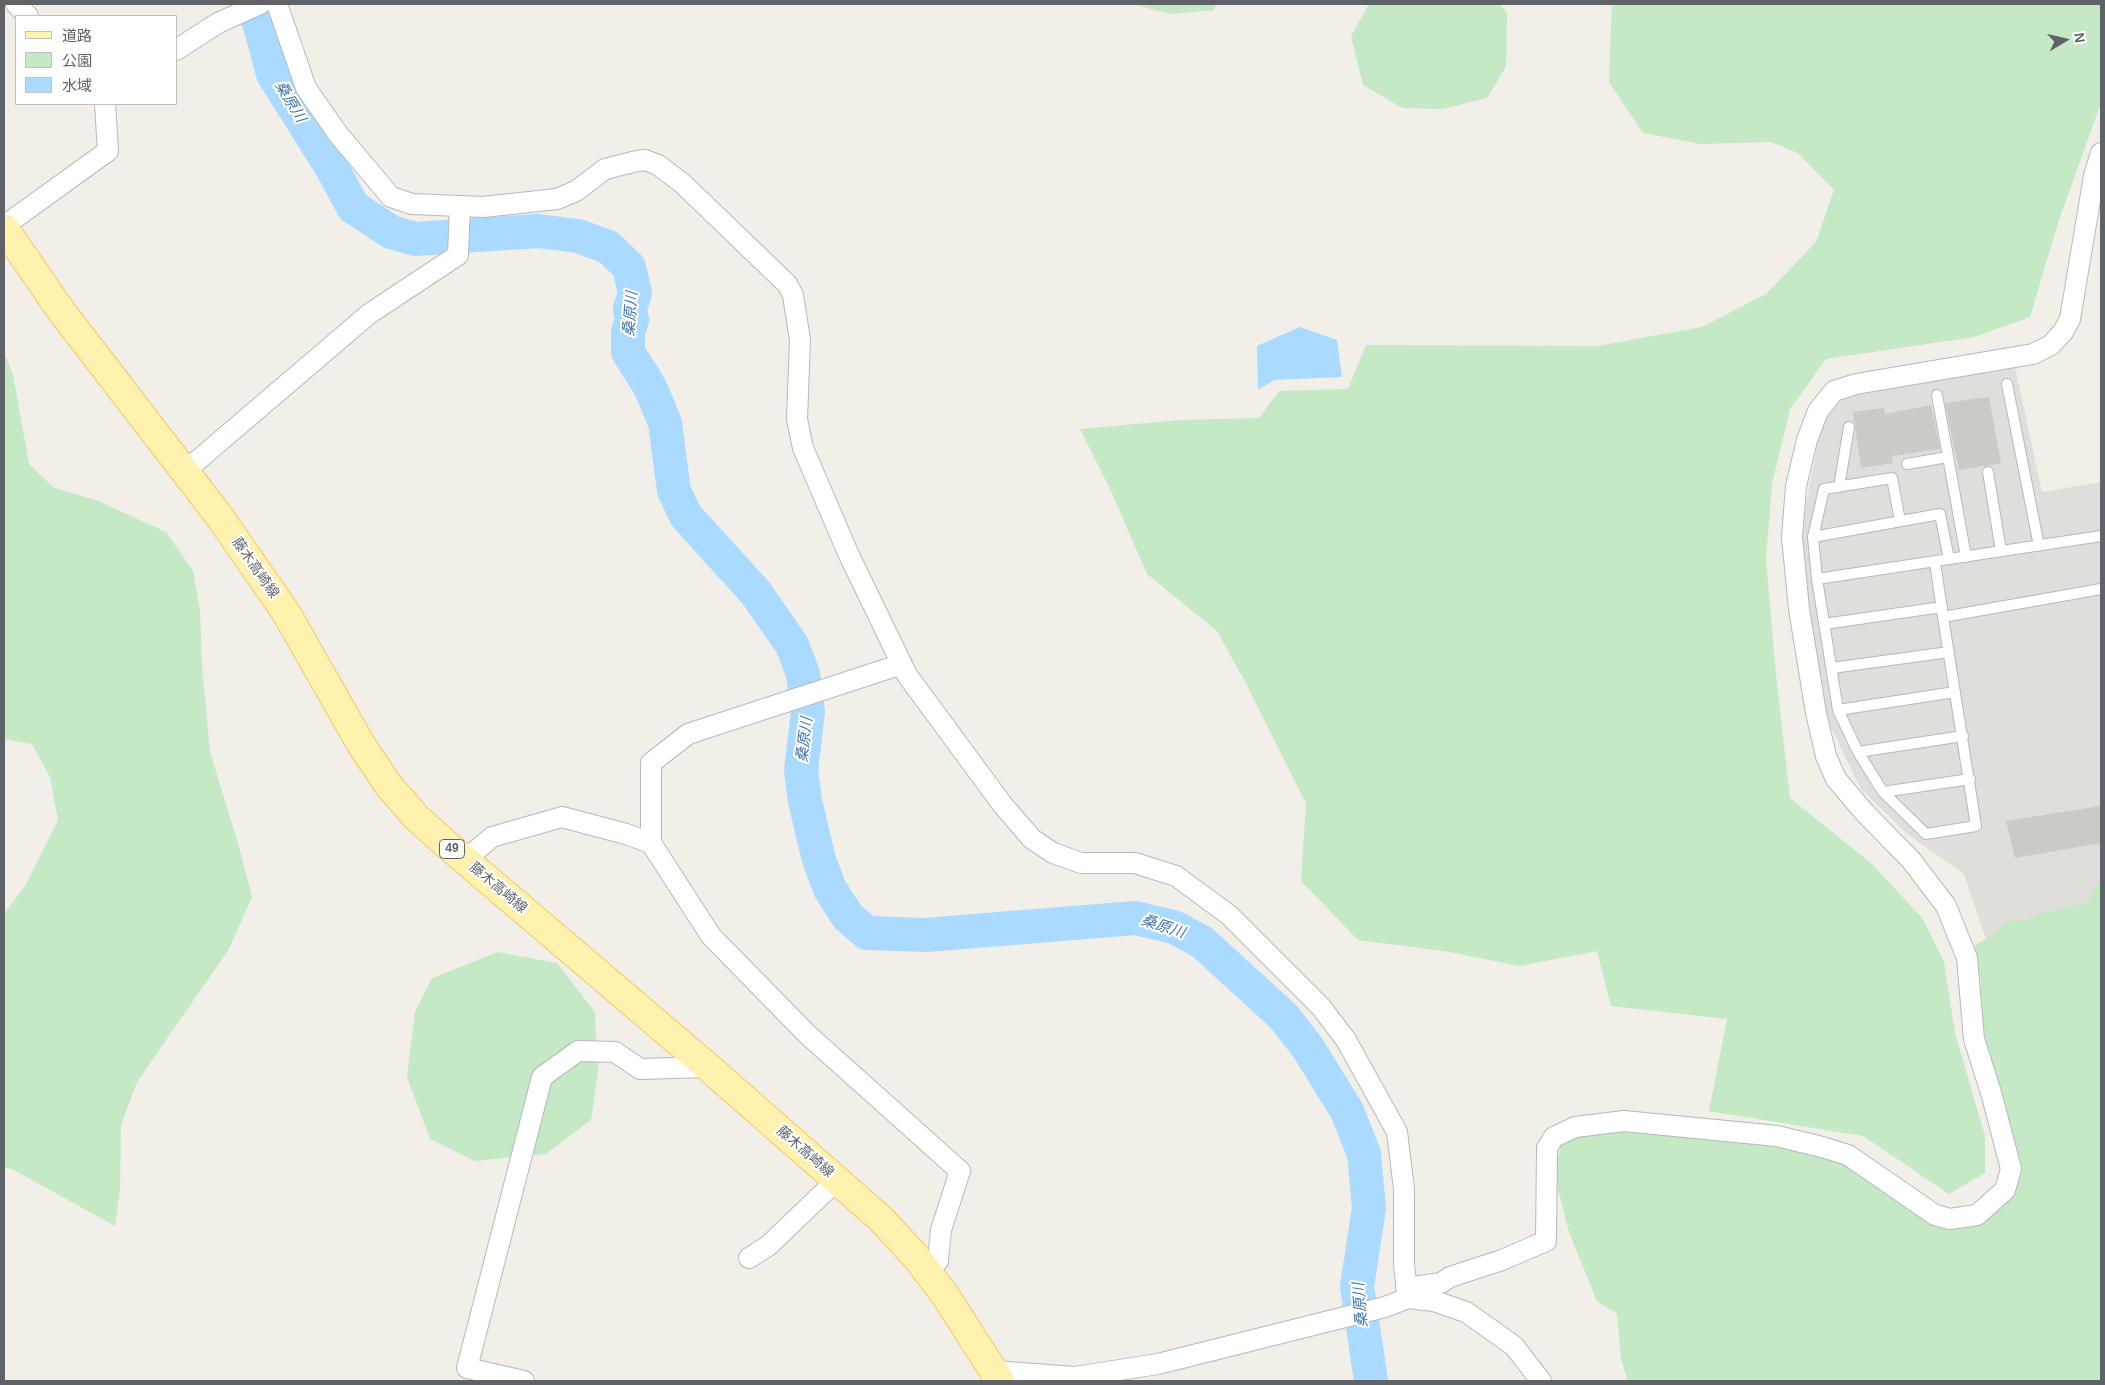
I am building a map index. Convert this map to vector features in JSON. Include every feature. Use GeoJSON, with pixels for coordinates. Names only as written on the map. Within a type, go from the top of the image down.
{"type":"FeatureCollection","features":[{"type":"Feature","properties":{"kind":"main road","name":"藤木高崎線"},"geometry":{"type":"LineString","coordinates":[[4,227],[62,312],[218,516],[285,611],[362,746],[389,786],[417,818],[464,860],[708,1066],[881,1219],[925,1269],[997,1376]]}},
{"type":"Feature","properties":{"kind":"street"},"geometry":{"type":"LineString","coordinates":[[16,4],[27,15]]}},
{"type":"Feature","properties":{"kind":"street"},"geometry":{"type":"LineString","coordinates":[[178,49],[218,23],[260,4]]}},
{"type":"Feature","properties":{"kind":"street"},"geometry":{"type":"LineString","coordinates":[[277,4],[306,88],[338,134],[391,197],[412,204],[483,208],[557,199],[576,191],[605,170],[645,160],[658,165],[682,183],[787,284],[793,295],[800,340],[797,419],[803,448],[848,553],[907,675],[1002,804],[1032,839],[1053,853],[1081,863],[1135,863],[1176,876],[1229,915],[1321,1007],[1346,1040],[1397,1132],[1404,1189],[1407,1293]]}},
{"type":"Feature","properties":{"kind":"street"},"geometry":{"type":"LineString","coordinates":[[4,227],[108,150],[106,105]]}},
{"type":"Feature","properties":{"kind":"street"},"geometry":{"type":"LineString","coordinates":[[997,1376],[1075,1378],[1158,1364],[1385,1307],[1407,1293],[1441,1283],[1450,1277],[1502,1260],[1546,1241],[1548,1199],[1546,1175],[1547,1148],[1554,1137],[1575,1126],[1624,1121],[1777,1136],[1822,1147],[1848,1155],[1935,1215],[1950,1219],[1977,1215],[2004,1190],[2010,1169],[1992,1096],[1974,1039],[1966,958],[1946,906],[1911,860],[1865,813],[1836,779],[1826,756],[1816,713],[1798,600],[1792,537],[1796,486],[1807,440],[1818,411],[1834,391],[1856,384],[2033,354],[2051,344],[2063,332],[2070,319],[2094,176],[2101,153]]}},
{"type":"Feature","properties":{"kind":"street"},"geometry":{"type":"LineString","coordinates":[[184,472],[369,314],[458,255],[460,206]]}},
{"type":"Feature","properties":{"kind":"street"},"geometry":{"type":"LineString","coordinates":[[902,664],[688,734],[651,763],[651,843],[711,936],[808,1035],[960,1171],[941,1230],[938,1261],[925,1269]]}},
{"type":"Feature","properties":{"kind":"street"},"geometry":{"type":"LineString","coordinates":[[464,860],[492,837],[562,817],[626,834],[651,843]]}},
{"type":"Feature","properties":{"kind":"street"},"geometry":{"type":"LineString","coordinates":[[524,1381],[466,1368],[542,1078],[578,1051],[615,1052],[640,1069],[708,1066]]}},
{"type":"Feature","properties":{"kind":"street"},"geometry":{"type":"LineString","coordinates":[[749,1258],[768,1246],[837,1180]]}},
{"type":"Feature","properties":{"kind":"street"},"geometry":{"type":"LineString","coordinates":[[1407,1293],[1466,1312],[1514,1346],[1541,1381]]}},
{"type":"Feature","properties":{"kind":"lane"},"geometry":{"type":"LineString","coordinates":[[2007,384],[2039,546]]}},
{"type":"Feature","properties":{"kind":"lane"},"geometry":{"type":"LineString","coordinates":[[1937,395],[1966,557]]}},
{"type":"Feature","properties":{"kind":"lane"},"geometry":{"type":"LineString","coordinates":[[1839,487],[1849,427]]}},
{"type":"Feature","properties":{"kind":"lane"},"geometry":{"type":"LineString","coordinates":[[1907,464],[1948,457]]}},
{"type":"Feature","properties":{"kind":"lane"},"geometry":{"type":"LineString","coordinates":[[1988,472],[2001,551]]}},
{"type":"Feature","properties":{"kind":"lane"},"geometry":{"type":"LineString","coordinates":[[1900,521],[1892,478],[1839,487],[1824,490],[1813,537],[1817,579],[1838,710],[1858,752],[1883,792],[1926,834],[1976,826],[1935,562]]}},
{"type":"Feature","properties":{"kind":"lane"},"geometry":{"type":"LineString","coordinates":[[1813,537],[1940,514],[1948,559]]}},
{"type":"Feature","properties":{"kind":"lane"},"geometry":{"type":"LineString","coordinates":[[1817,579],[2101,536]]}},
{"type":"Feature","properties":{"kind":"lane"},"geometry":{"type":"LineString","coordinates":[[1943,618],[2101,589]]}},
{"type":"Feature","properties":{"kind":"lane"},"geometry":{"type":"LineString","coordinates":[[1824,624],[1942,607]]}},
{"type":"Feature","properties":{"kind":"lane"},"geometry":{"type":"LineString","coordinates":[[1832,668],[1949,652]]}},
{"type":"Feature","properties":{"kind":"lane"},"geometry":{"type":"LineString","coordinates":[[1838,710],[1955,692]]}},
{"type":"Feature","properties":{"kind":"lane"},"geometry":{"type":"LineString","coordinates":[[1858,752],[1962,736]]}},
{"type":"Feature","properties":{"kind":"lane"},"geometry":{"type":"LineString","coordinates":[[1883,792],[1970,779]]}},
{"type":"Feature","properties":{"kind":"shaded area"},"geometry":{"type":"Polygon","coordinates":[[[2015,367],[2042,492],[2101,482],[2101,903],[1995,966],[1964,874],[1906,833],[1861,789],[1825,715],[1797,550],[1824,412],[1848,394],[2015,367]]]}},
{"type":"Feature","properties":{"kind":"green space"},"geometry":{"type":"Polygon","coordinates":[[[1131,4],[1216,4],[1214,10],[1171,14],[1131,4]]]}},
{"type":"Feature","properties":{"kind":"green space"},"geometry":{"type":"Polygon","coordinates":[[[1369,4],[1499,4],[1507,13],[1506,67],[1487,98],[1443,109],[1402,108],[1363,85],[1351,36],[1369,4]]]}},
{"type":"Feature","properties":{"kind":"green space"},"geometry":{"type":"Polygon","coordinates":[[[1612,4],[2101,4],[2101,106],[2058,223],[2030,317],[1974,337],[1826,359],[1790,409],[1772,484],[1766,559],[1776,674],[1790,798],[1872,864],[1923,919],[1944,962],[1955,1033],[1985,1136],[1985,1173],[1949,1194],[1863,1136],[1709,1111],[1727,1019],[1611,1006],[1597,951],[1519,966],[1450,952],[1358,940],[1301,881],[1306,803],[1249,689],[1217,631],[1147,574],[1111,491],[1080,429],[1180,420],[1259,418],[1279,391],[1348,389],[1366,345],[1598,346],[1702,327],[1766,294],[1816,242],[1834,190],[1798,153],[1771,142],[1701,144],[1643,133],[1609,82],[1612,4]]]}},
{"type":"Feature","properties":{"kind":"green space"},"geometry":{"type":"Polygon","coordinates":[[[4,352],[13,375],[29,464],[54,488],[96,500],[166,532],[193,571],[200,610],[202,666],[210,752],[238,843],[252,897],[229,949],[137,1082],[121,1125],[120,1189],[115,1226],[12,1169],[4,1168],[4,914],[25,886],[58,820],[50,777],[32,744],[4,739],[4,352]]]}},
{"type":"Feature","properties":{"kind":"green space"},"geometry":{"type":"Polygon","coordinates":[[[2101,881],[2101,1381],[1628,1381],[1621,1359],[1617,1314],[1597,1301],[1569,1232],[1554,1174],[1562,1142],[1583,1133],[1627,1129],[1777,1146],[1841,1162],[1935,1225],[2012,1194],[1980,1034],[1981,982],[1975,945],[1996,933],[2006,922],[2027,920],[2040,913],[2087,903],[2097,884],[2101,881]]]}},
{"type":"Feature","properties":{"kind":"green space"},"geometry":{"type":"Polygon","coordinates":[[[498,952],[557,963],[595,1012],[598,1072],[591,1120],[546,1154],[475,1161],[430,1139],[407,1077],[415,1012],[432,978],[498,952]]]}},
{"type":"Feature","properties":{"kind":"water"},"geometry":{"type":"Polygon","coordinates":[[[1300,327],[1337,340],[1342,377],[1274,380],[1258,390],[1257,346],[1300,327]]]}},
{"type":"Feature","properties":{"kind":"building"},"geometry":{"type":"Polygon","coordinates":[[[1989,397],[2001,463],[1959,470],[1945,403],[1989,397]]]}},
{"type":"Feature","properties":{"kind":"building"},"geometry":{"type":"Polygon","coordinates":[[[1931,405],[1940,449],[1892,456],[1893,463],[1861,468],[1853,412],[1884,408],[1885,414],[1931,405]]]}},
{"type":"Feature","properties":{"kind":"building"},"geometry":{"type":"Polygon","coordinates":[[[2101,806],[2101,843],[2015,858],[2006,821],[2101,806]]]}},
{"type":"Feature","properties":{"kind":"waterway","name":"桑原川"},"geometry":{"type":"LineString","coordinates":[[249,4],[259,22],[273,74],[332,168],[353,207],[391,232],[415,239],[538,231],[578,236],[608,247],[629,267],[635,293],[630,309],[632,320],[628,332],[628,352],[650,387],[665,423],[674,491],[686,516],[756,593],[792,645],[803,674],[808,712],[801,770],[805,801],[819,860],[830,889],[848,917],[867,933],[926,935],[1135,918],[1174,927],[1202,942],[1284,1017],[1308,1048],[1347,1111],[1364,1154],[1369,1208],[1357,1286],[1371,1381]]}}]}
